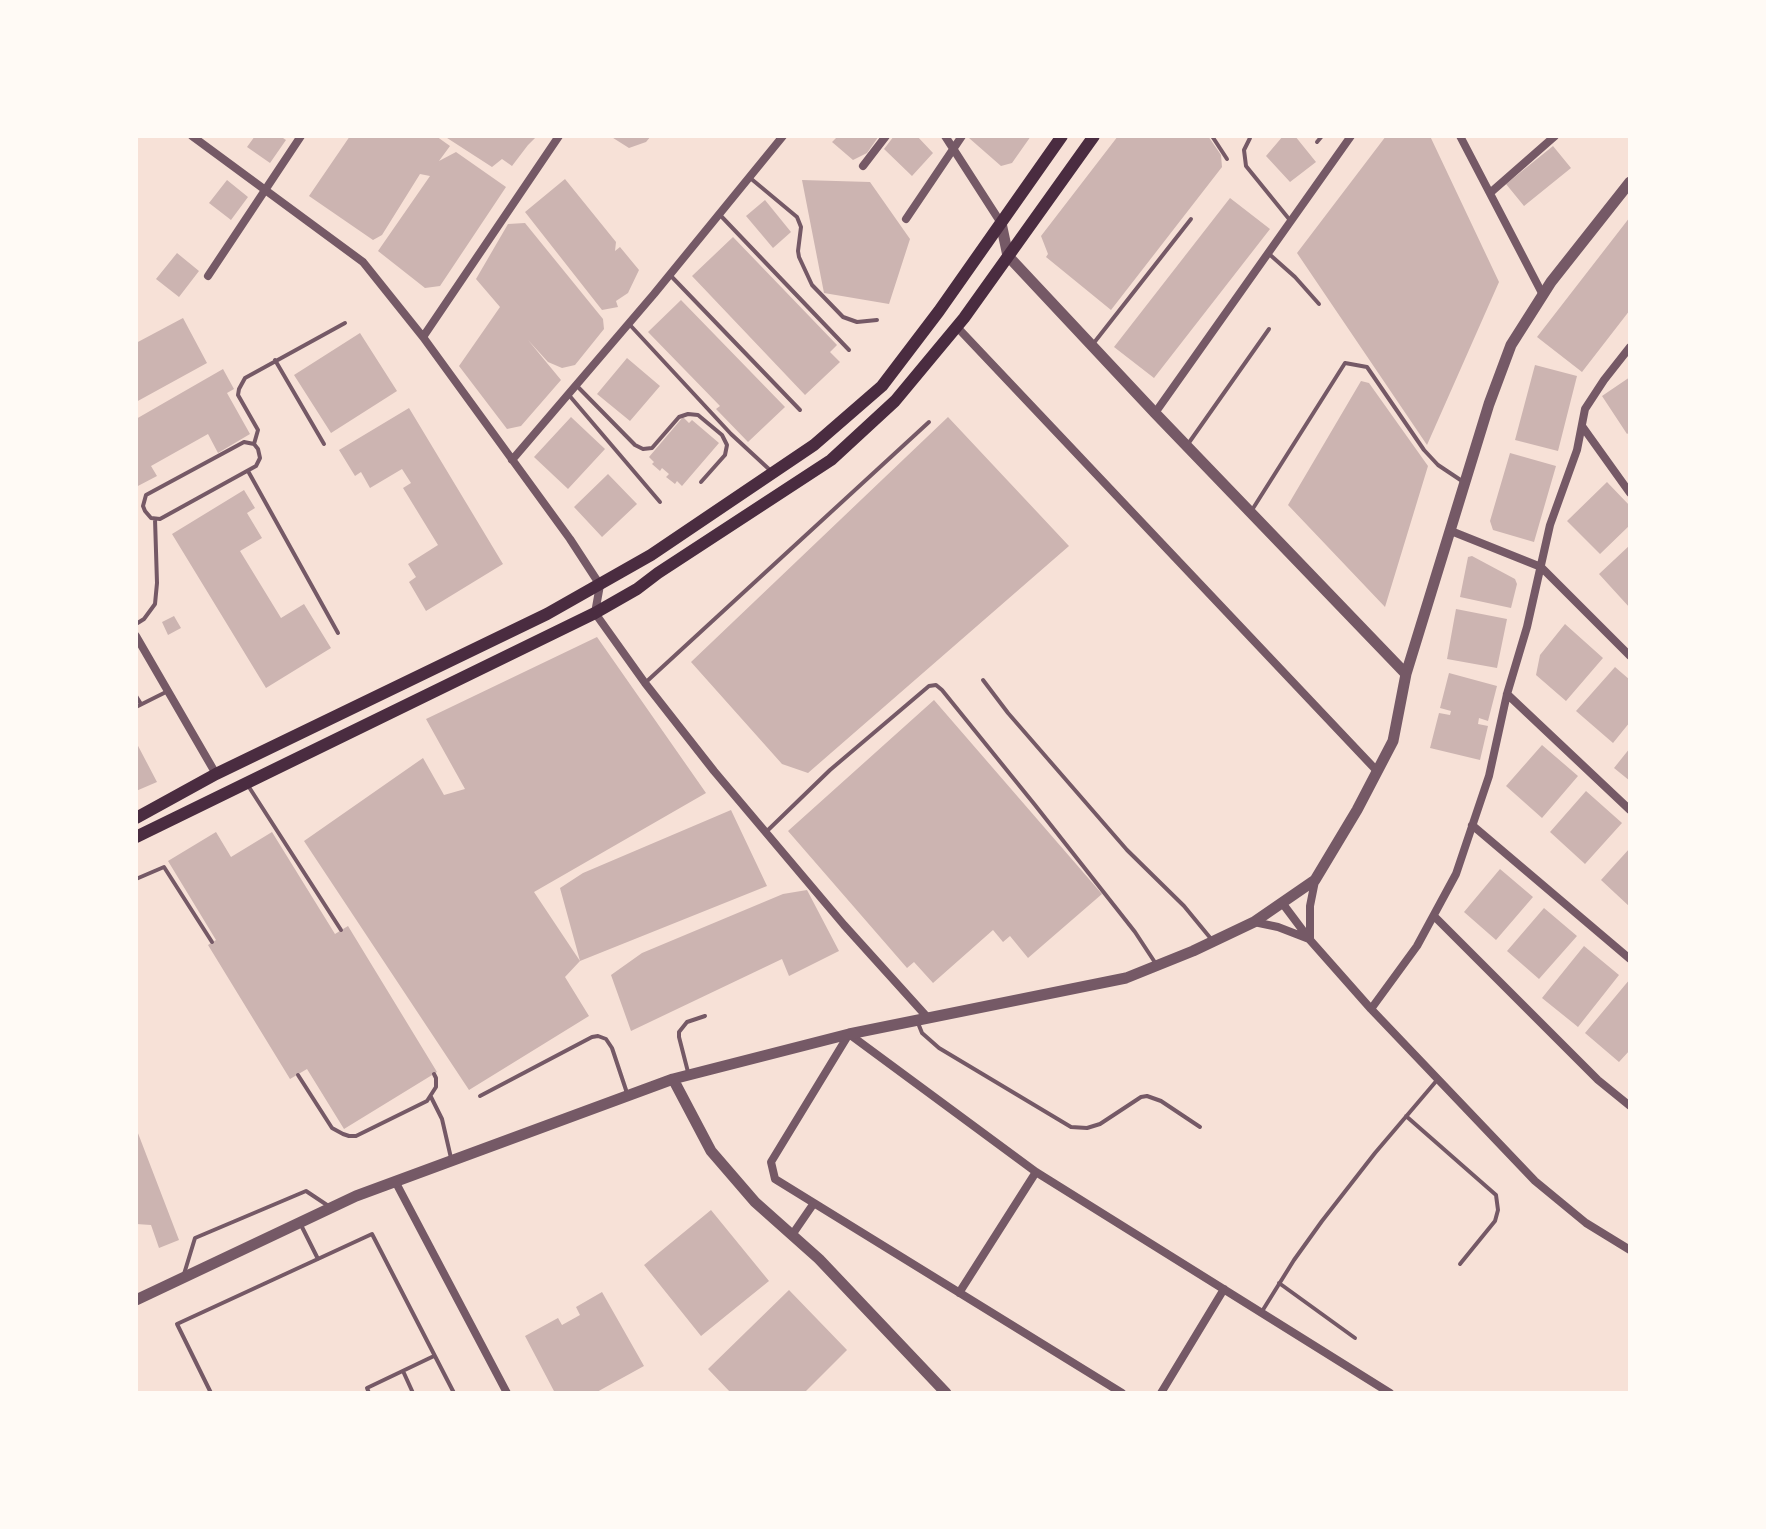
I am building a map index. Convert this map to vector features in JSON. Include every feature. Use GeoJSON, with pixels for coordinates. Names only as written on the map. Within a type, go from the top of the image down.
{"type":"FeatureCollection","features":[{"type":"Feature","properties":{"kind":"main road"},"geometry":{"type":"LineString","coordinates":[[136,818],[216,774],[547,614],[600,585],[651,555],[814,445],[882,386],[939,311],[1062,136]]}},
{"type":"Feature","properties":{"kind":"main road"},"geometry":{"type":"LineString","coordinates":[[136,837],[595,613],[637,589],[831,460],[895,401],[956,326],[1094,136]]}},
{"type":"Feature","properties":{"kind":"street"},"geometry":{"type":"LineString","coordinates":[[192,136],[363,262],[423,337],[570,539],[600,585],[595,613],[645,683],[714,771],[922,1019]]}},
{"type":"Feature","properties":{"kind":"street"},"geometry":{"type":"LineString","coordinates":[[208,276],[301,136]]}},
{"type":"Feature","properties":{"kind":"street"},"geometry":{"type":"LineString","coordinates":[[423,337],[559,136]]}},
{"type":"Feature","properties":{"kind":"street"},"geometry":{"type":"LineString","coordinates":[[512,460],[629,324],[783,136]]}},
{"type":"Feature","properties":{"kind":"street"},"geometry":{"type":"LineString","coordinates":[[863,166],[886,136]]}},
{"type":"Feature","properties":{"kind":"street"},"geometry":{"type":"LineString","coordinates":[[945,136],[1001,223],[1008,256],[1406,674]]}},
{"type":"Feature","properties":{"kind":"street"},"geometry":{"type":"LineString","coordinates":[[906,219],[962,136]]}},
{"type":"Feature","properties":{"kind":"street"},"geometry":{"type":"LineString","coordinates":[[1155,413],[1351,136]]}},
{"type":"Feature","properties":{"kind":"street"},"geometry":{"type":"LineString","coordinates":[[1460,136],[1543,295]]}},
{"type":"Feature","properties":{"kind":"street"},"geometry":{"type":"LineString","coordinates":[[1490,193],[1555,136]]}},
{"type":"Feature","properties":{"kind":"street"},"geometry":{"type":"LineString","coordinates":[[1310,940],[1310,906],[1315,880],[1393,741],[1406,674],[1489,404],[1511,345],[1551,282],[1630,182]]}},
{"type":"Feature","properties":{"kind":"street"},"geometry":{"type":"LineString","coordinates":[[956,326],[1377,771]]}},
{"type":"Feature","properties":{"kind":"street"},"geometry":{"type":"LineString","coordinates":[[1371,1009],[1417,946],[1456,874],[1489,776],[1550,525],[1577,450],[1585,409],[1630,347]]}},
{"type":"Feature","properties":{"kind":"street"},"geometry":{"type":"LineString","coordinates":[[1582,426],[1630,493]]}},
{"type":"Feature","properties":{"kind":"street"},"geometry":{"type":"LineString","coordinates":[[1451,531],[1541,567],[1630,656]]}},
{"type":"Feature","properties":{"kind":"street"},"geometry":{"type":"LineString","coordinates":[[136,636],[216,774]]}},
{"type":"Feature","properties":{"kind":"street"},"geometry":{"type":"LineString","coordinates":[[1507,694],[1630,810]]}},
{"type":"Feature","properties":{"kind":"street"},"geometry":{"type":"LineString","coordinates":[[1472,825],[1630,959]]}},
{"type":"Feature","properties":{"kind":"street"},"geometry":{"type":"LineString","coordinates":[[136,1300],[395,1181],[673,1079],[849,1034],[1126,978],[1254,922],[1315,880]]}},
{"type":"Feature","properties":{"kind":"street"},"geometry":{"type":"LineString","coordinates":[[1283,904],[1310,940],[1371,1009],[1535,1181],[1586,1223],[1630,1250]]}},
{"type":"Feature","properties":{"kind":"street"},"geometry":{"type":"LineString","coordinates":[[1434,916],[1598,1080],[1630,1106]]}},
{"type":"Feature","properties":{"kind":"street"},"geometry":{"type":"LineString","coordinates":[[1254,922],[1278,927],[1310,940]]}},
{"type":"Feature","properties":{"kind":"street"},"geometry":{"type":"LineString","coordinates":[[849,1034],[1036,1172],[1390,1393]]}},
{"type":"Feature","properties":{"kind":"street"},"geometry":{"type":"LineString","coordinates":[[849,1034],[771,1162],[775,1179],[1122,1393]]}},
{"type":"Feature","properties":{"kind":"street"},"geometry":{"type":"LineString","coordinates":[[673,1079],[711,1151],[755,1202],[819,1259],[946,1393]]}},
{"type":"Feature","properties":{"kind":"street"},"geometry":{"type":"LineString","coordinates":[[959,1293],[1036,1172]]}},
{"type":"Feature","properties":{"kind":"street"},"geometry":{"type":"LineString","coordinates":[[395,1181],[507,1393]]}},
{"type":"Feature","properties":{"kind":"street"},"geometry":{"type":"LineString","coordinates":[[792,1235],[814,1203]]}},
{"type":"Feature","properties":{"kind":"street"},"geometry":{"type":"LineString","coordinates":[[1161,1393],[1224,1289]]}},
{"type":"Feature","properties":{"kind":"lane"},"geometry":{"type":"LineString","coordinates":[[1212,136],[1227,159]]}},
{"type":"Feature","properties":{"kind":"lane"},"geometry":{"type":"LineString","coordinates":[[1317,142],[1322,136]]}},
{"type":"Feature","properties":{"kind":"lane"},"geometry":{"type":"LineString","coordinates":[[1250,138],[1244,150],[1246,166],[1291,221]]}},
{"type":"Feature","properties":{"kind":"lane"},"geometry":{"type":"LineString","coordinates":[[749,177],[797,217],[801,233],[799,257],[812,285],[843,317],[857,322],[877,320]]}},
{"type":"Feature","properties":{"kind":"lane"},"geometry":{"type":"LineString","coordinates":[[719,214],[849,350]]}},
{"type":"Feature","properties":{"kind":"lane"},"geometry":{"type":"LineString","coordinates":[[1092,345],[1191,219]]}},
{"type":"Feature","properties":{"kind":"lane"},"geometry":{"type":"LineString","coordinates":[[1268,253],[1319,304]]}},
{"type":"Feature","properties":{"kind":"lane"},"geometry":{"type":"LineString","coordinates":[[670,274],[800,410]]}},
{"type":"Feature","properties":{"kind":"lane"},"geometry":{"type":"LineString","coordinates":[[254,444],[258,430],[238,395],[241,383],[250,373],[345,323]]}},
{"type":"Feature","properties":{"kind":"lane"},"geometry":{"type":"LineString","coordinates":[[629,324],[731,434],[773,473]]}},
{"type":"Feature","properties":{"kind":"lane"},"geometry":{"type":"LineString","coordinates":[[1187,446],[1269,329]]}},
{"type":"Feature","properties":{"kind":"lane"},"geometry":{"type":"LineString","coordinates":[[275,360],[324,444]]}},
{"type":"Feature","properties":{"kind":"lane"},"geometry":{"type":"LineString","coordinates":[[1251,512],[1345,363],[1367,367],[1424,450],[1438,465],[1465,483]]}},
{"type":"Feature","properties":{"kind":"lane"},"geometry":{"type":"LineString","coordinates":[[576,385],[635,445],[643,449],[652,448],[679,417],[698,415],[722,435],[727,445],[725,455],[701,482]]}},
{"type":"Feature","properties":{"kind":"lane"},"geometry":{"type":"LineString","coordinates":[[568,394],[660,502]]}},
{"type":"Feature","properties":{"kind":"lane"},"geometry":{"type":"LineString","coordinates":[[645,683],[929,422]]}},
{"type":"Feature","properties":{"kind":"lane"},"geometry":{"type":"LineString","coordinates":[[244,442],[254,444],[260,458],[256,466],[248,471],[160,519],[155,519],[143,506],[146,495],[244,442]]}},
{"type":"Feature","properties":{"kind":"lane"},"geometry":{"type":"LineString","coordinates":[[248,471],[338,633]]}},
{"type":"Feature","properties":{"kind":"lane"},"geometry":{"type":"LineString","coordinates":[[136,624],[155,604],[155,519]]}},
{"type":"Feature","properties":{"kind":"lane"},"geometry":{"type":"LineString","coordinates":[[983,680],[1127,850],[1184,906],[1214,941]]}},
{"type":"Feature","properties":{"kind":"lane"},"geometry":{"type":"LineString","coordinates":[[766,832],[830,770],[929,686],[936,685],[1135,932],[1157,966]]}},
{"type":"Feature","properties":{"kind":"lane"},"geometry":{"type":"LineString","coordinates":[[136,696],[138,706],[168,691]]}},
{"type":"Feature","properties":{"kind":"lane"},"geometry":{"type":"LineString","coordinates":[[246,782],[341,930]]}},
{"type":"Feature","properties":{"kind":"lane"},"geometry":{"type":"LineString","coordinates":[[136,879],[164,867],[212,942]]}},
{"type":"Feature","properties":{"kind":"lane"},"geometry":{"type":"LineString","coordinates":[[689,1075],[679,1032],[687,1022],[705,1016]]}},
{"type":"Feature","properties":{"kind":"lane"},"geometry":{"type":"LineString","coordinates":[[922,1019],[922,1033],[939,1048],[1071,1127],[1087,1128],[1100,1124],[1147,1096],[1161,1101],[1200,1127]]}},
{"type":"Feature","properties":{"kind":"lane"},"geometry":{"type":"LineString","coordinates":[[480,1096],[598,1036],[606,1039],[612,1048],[628,1095]]}},
{"type":"Feature","properties":{"kind":"lane"},"geometry":{"type":"LineString","coordinates":[[298,1075],[332,1128],[356,1136],[427,1101],[436,1087],[434,1074]]}},
{"type":"Feature","properties":{"kind":"lane"},"geometry":{"type":"LineString","coordinates":[[1261,1313],[1322,1221],[1439,1079]]}},
{"type":"Feature","properties":{"kind":"lane"},"geometry":{"type":"LineString","coordinates":[[431,1097],[442,1119],[451,1160]]}},
{"type":"Feature","properties":{"kind":"lane"},"geometry":{"type":"LineString","coordinates":[[1406,1116],[1496,1195],[1498,1210],[1495,1221],[1460,1264]]}},
{"type":"Feature","properties":{"kind":"lane"},"geometry":{"type":"LineString","coordinates":[[183,1277],[195,1238],[306,1191],[332,1208]]}},
{"type":"Feature","properties":{"kind":"lane"},"geometry":{"type":"LineString","coordinates":[[300,1223],[318,1259]]}},
{"type":"Feature","properties":{"kind":"lane"},"geometry":{"type":"LineString","coordinates":[[211,1393],[177,1324],[372,1234],[454,1393]]}},
{"type":"Feature","properties":{"kind":"lane"},"geometry":{"type":"LineString","coordinates":[[1279,1283],[1355,1338]]}},
{"type":"Feature","properties":{"kind":"lane"},"geometry":{"type":"LineString","coordinates":[[369,1393],[367,1388],[434,1356]]}},
{"type":"Feature","properties":{"kind":"lane"},"geometry":{"type":"LineString","coordinates":[[403,1371],[413,1393]]}},
{"type":"Feature","properties":{"kind":"building"},"geometry":{"type":"Polygon","coordinates":[[[255,136],[280,136],[286,140],[270,163],[247,147],[255,136]]]}},
{"type":"Feature","properties":{"kind":"building"},"geometry":{"type":"Polygon","coordinates":[[[350,136],[436,136],[450,146],[439,161],[456,152],[506,187],[440,286],[425,288],[378,251],[430,176],[420,174],[382,235],[373,240],[309,196],[350,136]]]}},
{"type":"Feature","properties":{"kind":"building"},"geometry":{"type":"Polygon","coordinates":[[[444,136],[537,136],[512,166],[502,159],[492,167],[444,136]]]}},
{"type":"Feature","properties":{"kind":"building"},"geometry":{"type":"Polygon","coordinates":[[[610,136],[651,136],[646,142],[629,148],[610,136]]]}},
{"type":"Feature","properties":{"kind":"building"},"geometry":{"type":"Polygon","coordinates":[[[838,136],[879,136],[867,153],[853,160],[832,142],[838,136]]]}},
{"type":"Feature","properties":{"kind":"building"},"geometry":{"type":"Polygon","coordinates":[[[894,136],[917,136],[933,153],[912,176],[884,149],[894,136]]]}},
{"type":"Feature","properties":{"kind":"building"},"geometry":{"type":"Polygon","coordinates":[[[970,136],[1031,136],[1012,163],[1001,166],[970,136]]]}},
{"type":"Feature","properties":{"kind":"building"},"geometry":{"type":"Polygon","coordinates":[[[1118,136],[1208,136],[1221,155],[1222,167],[1111,310],[1046,257],[1048,254],[1041,236],[1118,136]]]}},
{"type":"Feature","properties":{"kind":"building"},"geometry":{"type":"Polygon","coordinates":[[[1283,136],[1295,136],[1316,162],[1290,182],[1266,156],[1283,136]]]}},
{"type":"Feature","properties":{"kind":"building"},"geometry":{"type":"Polygon","coordinates":[[[1386,136],[1430,136],[1499,282],[1427,445],[1297,253],[1386,136]]]}},
{"type":"Feature","properties":{"kind":"building"},"geometry":{"type":"Polygon","coordinates":[[[1553,146],[1571,168],[1524,206],[1506,184],[1553,146]]]}},
{"type":"Feature","properties":{"kind":"building"},"geometry":{"type":"Polygon","coordinates":[[[565,179],[616,242],[615,251],[620,247],[639,270],[628,293],[616,301],[618,307],[602,310],[525,212],[565,179]]]}},
{"type":"Feature","properties":{"kind":"building"},"geometry":{"type":"Polygon","coordinates":[[[227,180],[248,197],[231,220],[209,203],[227,180]]]}},
{"type":"Feature","properties":{"kind":"building"},"geometry":{"type":"Polygon","coordinates":[[[802,180],[870,182],[910,239],[889,304],[824,293],[802,180]]]}},
{"type":"Feature","properties":{"kind":"building"},"geometry":{"type":"Polygon","coordinates":[[[1230,198],[1270,229],[1154,378],[1114,347],[1230,198]]]}},
{"type":"Feature","properties":{"kind":"building"},"geometry":{"type":"Polygon","coordinates":[[[765,200],[791,232],[773,248],[746,216],[765,200]]]}},
{"type":"Feature","properties":{"kind":"building"},"geometry":{"type":"Polygon","coordinates":[[[1630,217],[1630,310],[1582,372],[1537,337],[1630,217]]]}},
{"type":"Feature","properties":{"kind":"building"},"geometry":{"type":"Polygon","coordinates":[[[525,223],[603,319],[604,329],[575,365],[562,368],[548,362],[528,340],[561,380],[521,426],[507,429],[459,366],[500,307],[476,279],[508,224],[525,223]]]}},
{"type":"Feature","properties":{"kind":"building"},"geometry":{"type":"Polygon","coordinates":[[[733,237],[837,345],[830,352],[840,362],[805,395],[692,276],[733,237]]]}},
{"type":"Feature","properties":{"kind":"building"},"geometry":{"type":"Polygon","coordinates":[[[177,253],[199,271],[179,297],[156,279],[177,253]]]}},
{"type":"Feature","properties":{"kind":"building"},"geometry":{"type":"Polygon","coordinates":[[[681,300],[785,407],[748,442],[716,409],[720,406],[648,332],[681,300]]]}},
{"type":"Feature","properties":{"kind":"building"},"geometry":{"type":"Polygon","coordinates":[[[183,318],[207,363],[136,402],[136,343],[183,318]]]}},
{"type":"Feature","properties":{"kind":"building"},"geometry":{"type":"Polygon","coordinates":[[[360,333],[397,391],[331,433],[294,375],[360,333]]]}},
{"type":"Feature","properties":{"kind":"building"},"geometry":{"type":"Polygon","coordinates":[[[627,358],[660,386],[630,421],[597,394],[627,358]]]}},
{"type":"Feature","properties":{"kind":"building"},"geometry":{"type":"Polygon","coordinates":[[[1535,365],[1577,376],[1558,451],[1515,440],[1535,365]]]}},
{"type":"Feature","properties":{"kind":"building"},"geometry":{"type":"Polygon","coordinates":[[[223,369],[234,389],[227,393],[250,434],[218,453],[208,434],[151,466],[157,476],[136,487],[136,419],[223,369]]]}},
{"type":"Feature","properties":{"kind":"building"},"geometry":{"type":"Polygon","coordinates":[[[1630,377],[1630,432],[1627,434],[1602,396],[1630,377]]]}},
{"type":"Feature","properties":{"kind":"building"},"geometry":{"type":"Polygon","coordinates":[[[1361,381],[1369,383],[1428,466],[1385,607],[1288,505],[1361,381]]]}},
{"type":"Feature","properties":{"kind":"building"},"geometry":{"type":"Polygon","coordinates":[[[409,408],[503,564],[426,611],[409,582],[416,577],[408,564],[438,545],[403,488],[411,483],[402,469],[370,488],[361,472],[355,476],[339,450],[409,408]]]}},
{"type":"Feature","properties":{"kind":"building"},"geometry":{"type":"Polygon","coordinates":[[[571,417],[605,449],[568,489],[534,457],[571,417]]]}},
{"type":"Feature","properties":{"kind":"building"},"geometry":{"type":"Polygon","coordinates":[[[683,417],[689,423],[692,420],[719,443],[682,486],[666,477],[669,474],[662,468],[660,471],[649,457],[683,417]]]}},
{"type":"Feature","properties":{"kind":"building"},"geometry":{"type":"Polygon","coordinates":[[[948,417],[1069,546],[808,773],[782,764],[691,662],[948,417]]]}},
{"type":"Feature","properties":{"kind":"building"},"geometry":{"type":"Polygon","coordinates":[[[1510,453],[1556,466],[1534,542],[1493,530],[1490,521],[1510,453]]]}},
{"type":"Feature","properties":{"kind":"building"},"geometry":{"type":"Polygon","coordinates":[[[608,474],[637,504],[602,537],[574,507],[608,474]]]}},
{"type":"Feature","properties":{"kind":"building"},"geometry":{"type":"Polygon","coordinates":[[[1607,482],[1630,506],[1630,525],[1600,554],[1567,521],[1607,482]]]}},
{"type":"Feature","properties":{"kind":"building"},"geometry":{"type":"Polygon","coordinates":[[[244,490],[255,508],[247,513],[262,538],[240,551],[281,618],[304,604],[331,648],[266,688],[172,534],[244,490]]]}},
{"type":"Feature","properties":{"kind":"building"},"geometry":{"type":"Polygon","coordinates":[[[1630,545],[1630,608],[1599,574],[1630,545]]]}},
{"type":"Feature","properties":{"kind":"building"},"geometry":{"type":"Polygon","coordinates":[[[1472,556],[1515,579],[1517,584],[1511,608],[1460,597],[1468,557],[1472,556]]]}},
{"type":"Feature","properties":{"kind":"building"},"geometry":{"type":"Polygon","coordinates":[[[1456,609],[1507,619],[1497,668],[1447,659],[1456,609]]]}},
{"type":"Feature","properties":{"kind":"building"},"geometry":{"type":"Polygon","coordinates":[[[174,616],[181,628],[168,635],[162,622],[174,616]]]}},
{"type":"Feature","properties":{"kind":"building"},"geometry":{"type":"Polygon","coordinates":[[[1565,624],[1603,658],[1566,701],[1536,675],[1540,655],[1565,624]]]}},
{"type":"Feature","properties":{"kind":"building"},"geometry":{"type":"Polygon","coordinates":[[[597,637],[706,793],[534,892],[580,961],[565,977],[589,1016],[469,1090],[304,841],[423,758],[444,795],[465,789],[426,719],[597,637]]]}},
{"type":"Feature","properties":{"kind":"building"},"geometry":{"type":"Polygon","coordinates":[[[1615,667],[1630,680],[1630,722],[1613,743],[1576,711],[1615,667]]]}},
{"type":"Feature","properties":{"kind":"building"},"geometry":{"type":"Polygon","coordinates":[[[1449,673],[1497,686],[1488,721],[1479,718],[1478,724],[1488,726],[1480,760],[1430,748],[1439,713],[1450,715],[1451,711],[1440,708],[1449,673]]]}},
{"type":"Feature","properties":{"kind":"building"},"geometry":{"type":"Polygon","coordinates":[[[934,700],[1102,894],[1028,958],[1010,936],[1003,942],[993,930],[933,983],[914,962],[907,968],[788,831],[934,700]]]}},
{"type":"Feature","properties":{"kind":"building"},"geometry":{"type":"Polygon","coordinates":[[[136,742],[157,782],[136,791],[136,742]]]}},
{"type":"Feature","properties":{"kind":"building"},"geometry":{"type":"Polygon","coordinates":[[[1542,745],[1578,776],[1542,818],[1506,786],[1542,745]]]}},
{"type":"Feature","properties":{"kind":"building"},"geometry":{"type":"Polygon","coordinates":[[[1630,748],[1630,781],[1614,768],[1630,748]]]}},
{"type":"Feature","properties":{"kind":"building"},"geometry":{"type":"Polygon","coordinates":[[[1586,791],[1622,823],[1585,864],[1550,832],[1586,791]]]}},
{"type":"Feature","properties":{"kind":"building"},"geometry":{"type":"Polygon","coordinates":[[[731,810],[767,886],[580,961],[560,888],[583,873],[731,810]]]}},
{"type":"Feature","properties":{"kind":"building"},"geometry":{"type":"Polygon","coordinates":[[[216,832],[231,857],[272,832],[335,934],[348,926],[437,1072],[344,1129],[307,1069],[290,1079],[208,945],[216,940],[168,861],[216,832]]]}},
{"type":"Feature","properties":{"kind":"building"},"geometry":{"type":"Polygon","coordinates":[[[1630,848],[1630,907],[1601,880],[1630,848]]]}},
{"type":"Feature","properties":{"kind":"building"},"geometry":{"type":"Polygon","coordinates":[[[1500,869],[1533,897],[1496,940],[1464,912],[1500,869]]]}},
{"type":"Feature","properties":{"kind":"building"},"geometry":{"type":"Polygon","coordinates":[[[807,890],[839,951],[789,976],[782,959],[631,1031],[611,975],[642,953],[783,894],[807,890]]]}},
{"type":"Feature","properties":{"kind":"building"},"geometry":{"type":"Polygon","coordinates":[[[1544,908],[1577,936],[1539,979],[1507,951],[1544,908]]]}},
{"type":"Feature","properties":{"kind":"building"},"geometry":{"type":"Polygon","coordinates":[[[1584,946],[1619,975],[1578,1027],[1542,998],[1584,946]]]}},
{"type":"Feature","properties":{"kind":"building"},"geometry":{"type":"Polygon","coordinates":[[[1630,979],[1630,1050],[1619,1062],[1585,1033],[1630,979]]]}},
{"type":"Feature","properties":{"kind":"building"},"geometry":{"type":"Polygon","coordinates":[[[136,1128],[179,1240],[159,1248],[151,1225],[136,1224],[136,1128]]]}},
{"type":"Feature","properties":{"kind":"building"},"geometry":{"type":"Polygon","coordinates":[[[711,1210],[769,1281],[701,1336],[644,1265],[711,1210]]]}},
{"type":"Feature","properties":{"kind":"building"},"geometry":{"type":"Polygon","coordinates":[[[789,1290],[847,1350],[804,1393],[731,1393],[708,1369],[789,1290]]]}},
{"type":"Feature","properties":{"kind":"building"},"geometry":{"type":"Polygon","coordinates":[[[602,1292],[644,1366],[595,1393],[555,1393],[525,1336],[558,1318],[562,1325],[580,1315],[576,1307],[602,1292]]]}}]}
